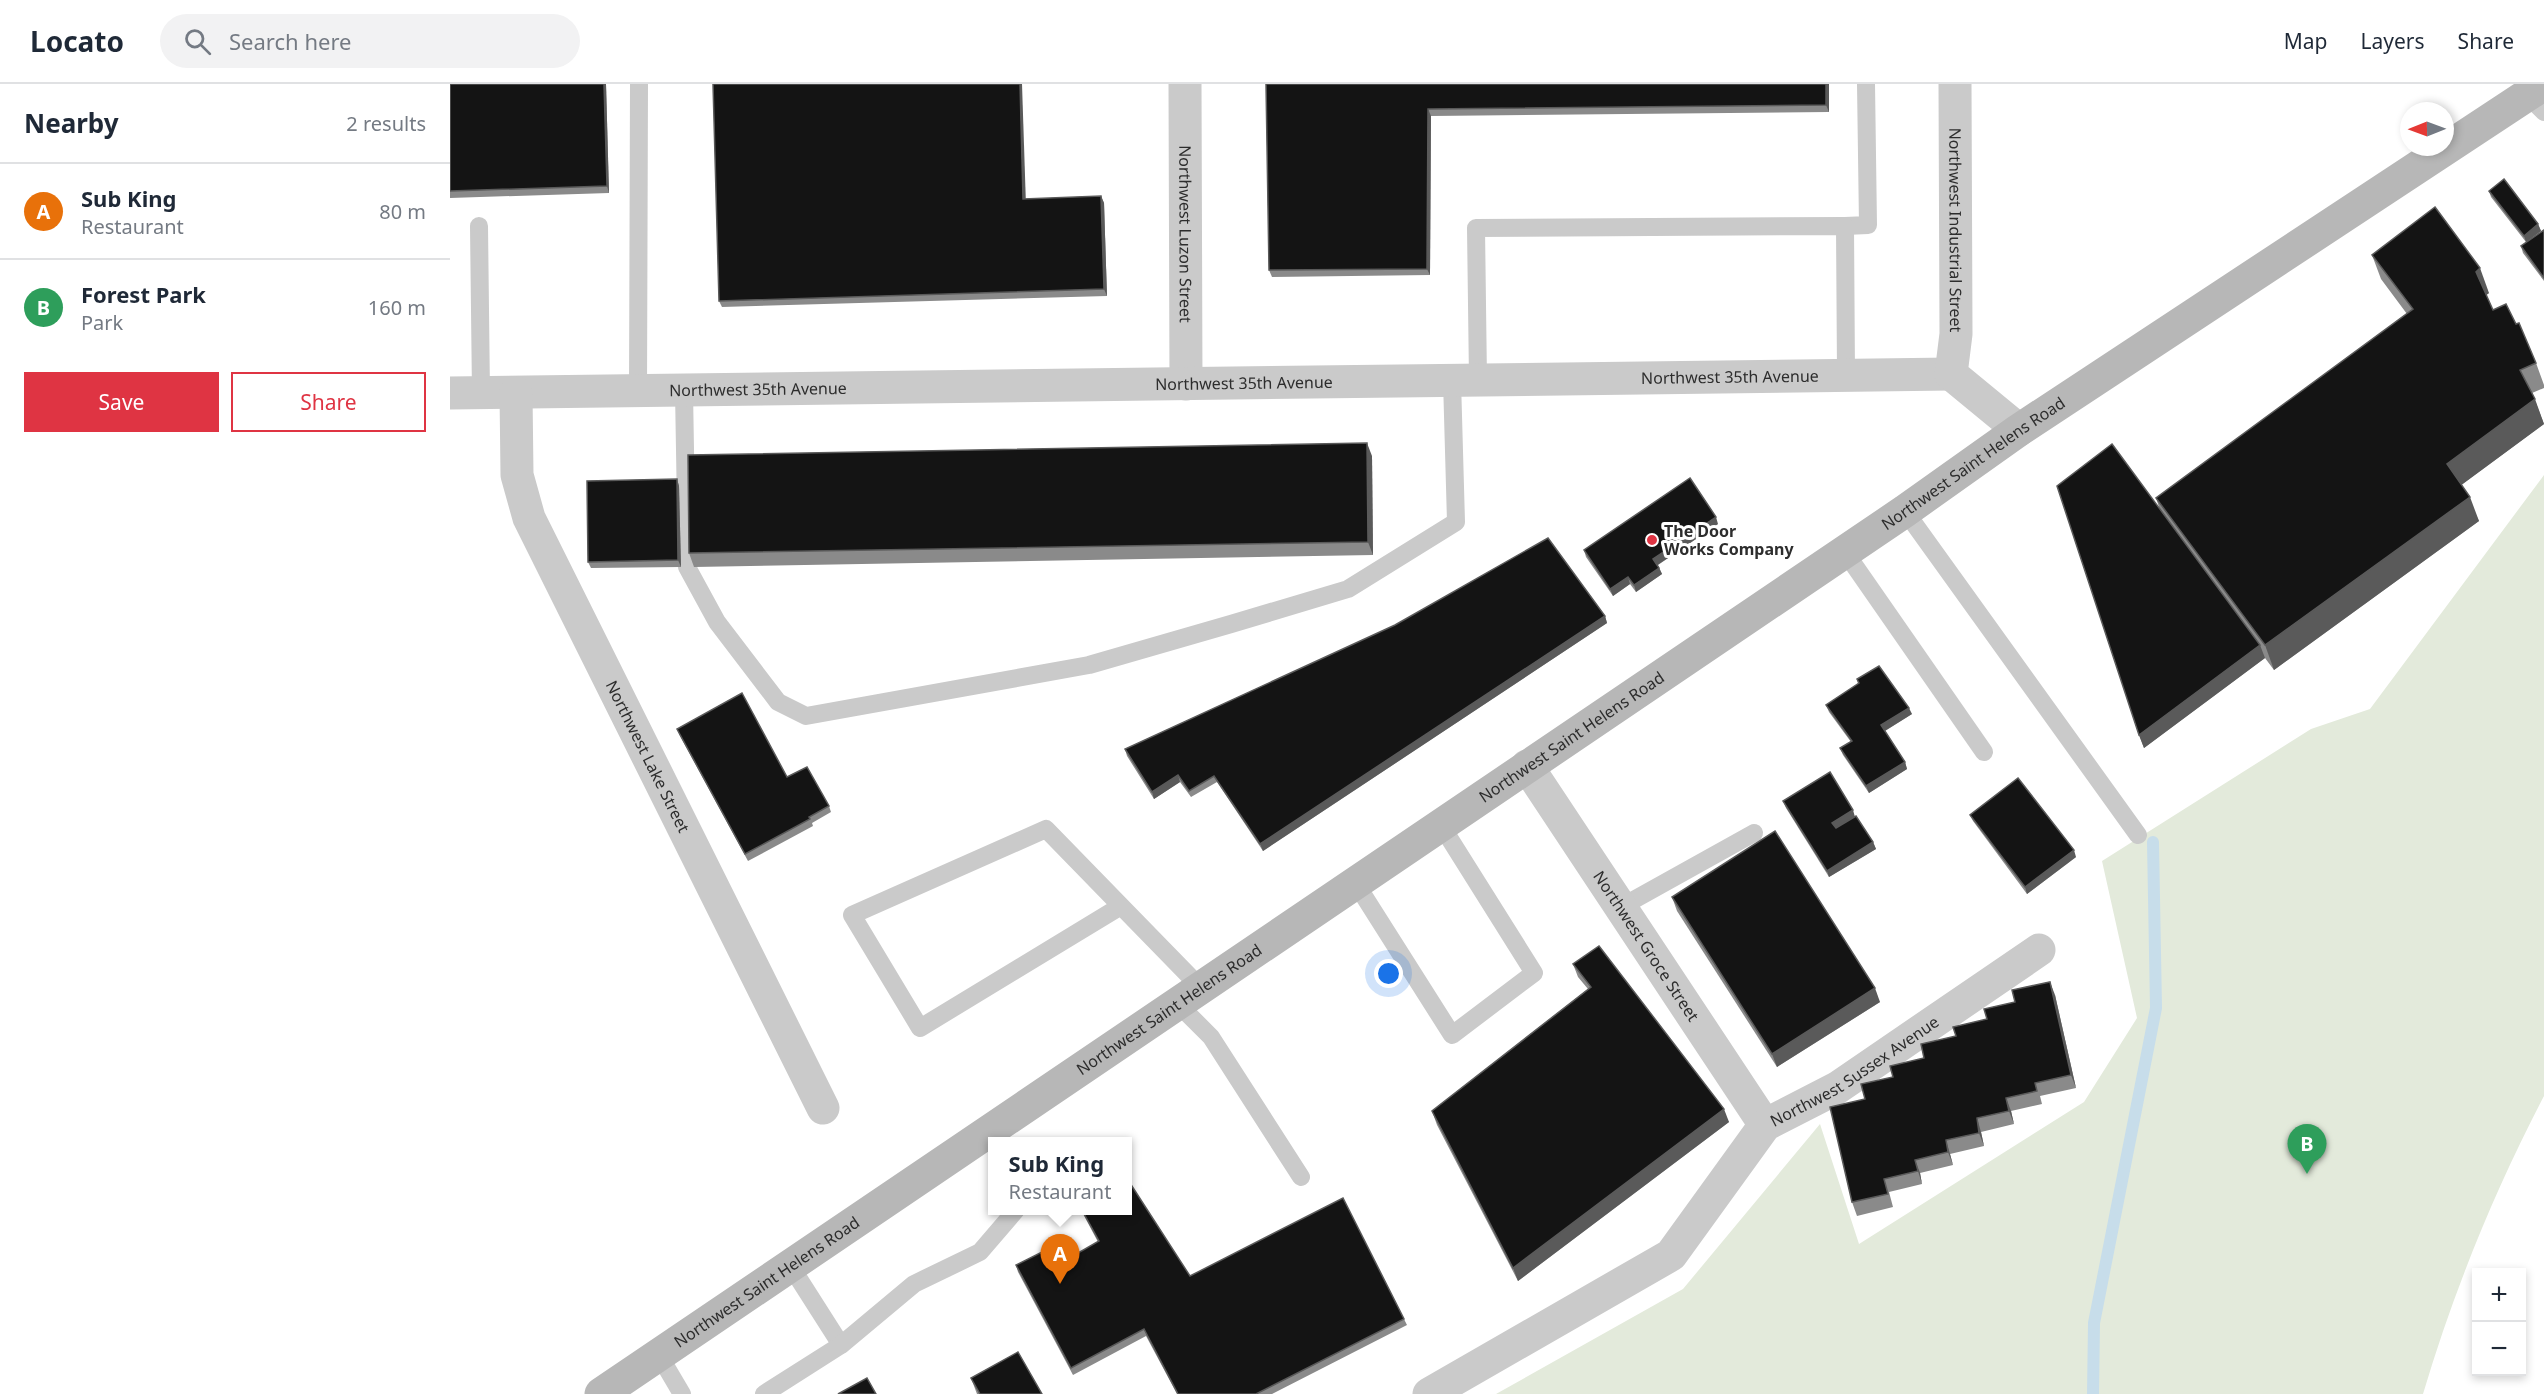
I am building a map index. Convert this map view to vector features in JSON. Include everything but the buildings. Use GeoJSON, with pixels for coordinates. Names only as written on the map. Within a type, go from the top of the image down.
{"type":"FeatureCollection","features":[{"type":"Feature","properties":{"kind":"main road","name":"Northwest Saint Helens Road"},"geometry":{"type":"LineString","coordinates":[[992,1137],[1189,995],[1845,552],[2019,430],[2538,97]]}},
{"type":"Feature","properties":{"kind":"main road","name":"Northwest Saint Helens Road"},"geometry":{"type":"LineString","coordinates":[[601,1394],[790,1265],[988,1140]]}},
{"type":"Feature","properties":{"kind":"street","name":"Northwest Luzon Street"},"geometry":{"type":"LineString","coordinates":[[1185,84],[1186,384]]}},
{"type":"Feature","properties":{"kind":"street","name":"Northwest Industrial Street"},"geometry":{"type":"LineString","coordinates":[[1951,374],[1956,334],[1955,84]]}},
{"type":"Feature","properties":{"kind":"street","name":"Northwest 35th Avenue"},"geometry":{"type":"LineString","coordinates":[[466,393],[1951,374]]}},
{"type":"Feature","properties":{"kind":"street"},"geometry":{"type":"LineString","coordinates":[[1951,374],[2019,430]]}},
{"type":"Feature","properties":{"kind":"street","name":"Northwest Lake Street"},"geometry":{"type":"LineString","coordinates":[[516,393],[517,476],[529,518],[823,1108]]}},
{"type":"Feature","properties":{"kind":"street","name":"Northwest Groce Street"},"geometry":{"type":"LineString","coordinates":[[1527,766],[1765,1125]]}},
{"type":"Feature","properties":{"kind":"street","name":"Northwest Sussex Avenue"},"geometry":{"type":"LineString","coordinates":[[1429,1394],[1671,1255],[1765,1125],[1838,1088],[2039,951]]}},
{"type":"Feature","properties":{"kind":"lane"},"geometry":{"type":"LineString","coordinates":[[639,84],[639,392]]}},
{"type":"Feature","properties":{"kind":"lane"},"geometry":{"type":"LineString","coordinates":[[684,391],[687,567],[717,622],[778,702],[806,716],[1089,665],[1348,589],[1456,522],[1476,228],[1868,225],[1866,84]]}},
{"type":"Feature","properties":{"kind":"lane"},"geometry":{"type":"LineString","coordinates":[[466,393],[479,226]]}},
{"type":"Feature","properties":{"kind":"lane"},"geometry":{"type":"LineString","coordinates":[[1845,226],[1846,374]]}},
{"type":"Feature","properties":{"kind":"lane"},"geometry":{"type":"LineString","coordinates":[[1905,511],[2138,835]]}},
{"type":"Feature","properties":{"kind":"lane"},"geometry":{"type":"LineString","coordinates":[[1845,552],[1984,752]]}},
{"type":"Feature","properties":{"kind":"lane"},"geometry":{"type":"LineString","coordinates":[[1355,882],[1452,1035],[1534,973],[1440,825]]}},
{"type":"Feature","properties":{"kind":"lane"},"geometry":{"type":"LineString","coordinates":[[1121,906],[920,1028],[852,915],[1046,829],[1121,906],[1189,995],[1211,1037],[1301,1177]]}},
{"type":"Feature","properties":{"kind":"lane"},"geometry":{"type":"LineString","coordinates":[[1621,907],[1754,833]]}},
{"type":"Feature","properties":{"kind":"lane"},"geometry":{"type":"LineString","coordinates":[[764,1394],[841,1345],[914,1284],[980,1252],[1012,1215]]}},
{"type":"Feature","properties":{"kind":"lane"},"geometry":{"type":"LineString","coordinates":[[790,1265],[841,1345]]}},
{"type":"Feature","properties":{"kind":"lane"},"geometry":{"type":"LineString","coordinates":[[659,1354],[682,1394]]}},
{"type":"Feature","properties":{"kind":"green space"},"geometry":{"type":"Polygon","coordinates":[[[2544,475],[2544,1096],[2508,1168],[2476,1242],[2423,1394],[1496,1394],[1683,1289],[1820,1124],[1859,1244],[2084,1102],[2137,1018],[2102,861],[2311,729],[2370,709],[2544,475]]]}},
{"type":"Feature","properties":{"kind":"waterway"},"geometry":{"type":"LineString","coordinates":[[2093,1394],[2094,1323],[2156,1008],[2153,842]]}},
{"type":"Feature","properties":{"kind":"place","name":"The Door Works Company"},"geometry":{"type":"Point","coordinates":[1652,540]}},
{"type":"Feature","properties":{"kind":"place","name":"Forest Park"},"geometry":{"type":"Point","coordinates":[2307,1174]}},
{"type":"Feature","properties":{"kind":"place","name":"Sub King"},"geometry":{"type":"Point","coordinates":[1060,1284]}}]}
